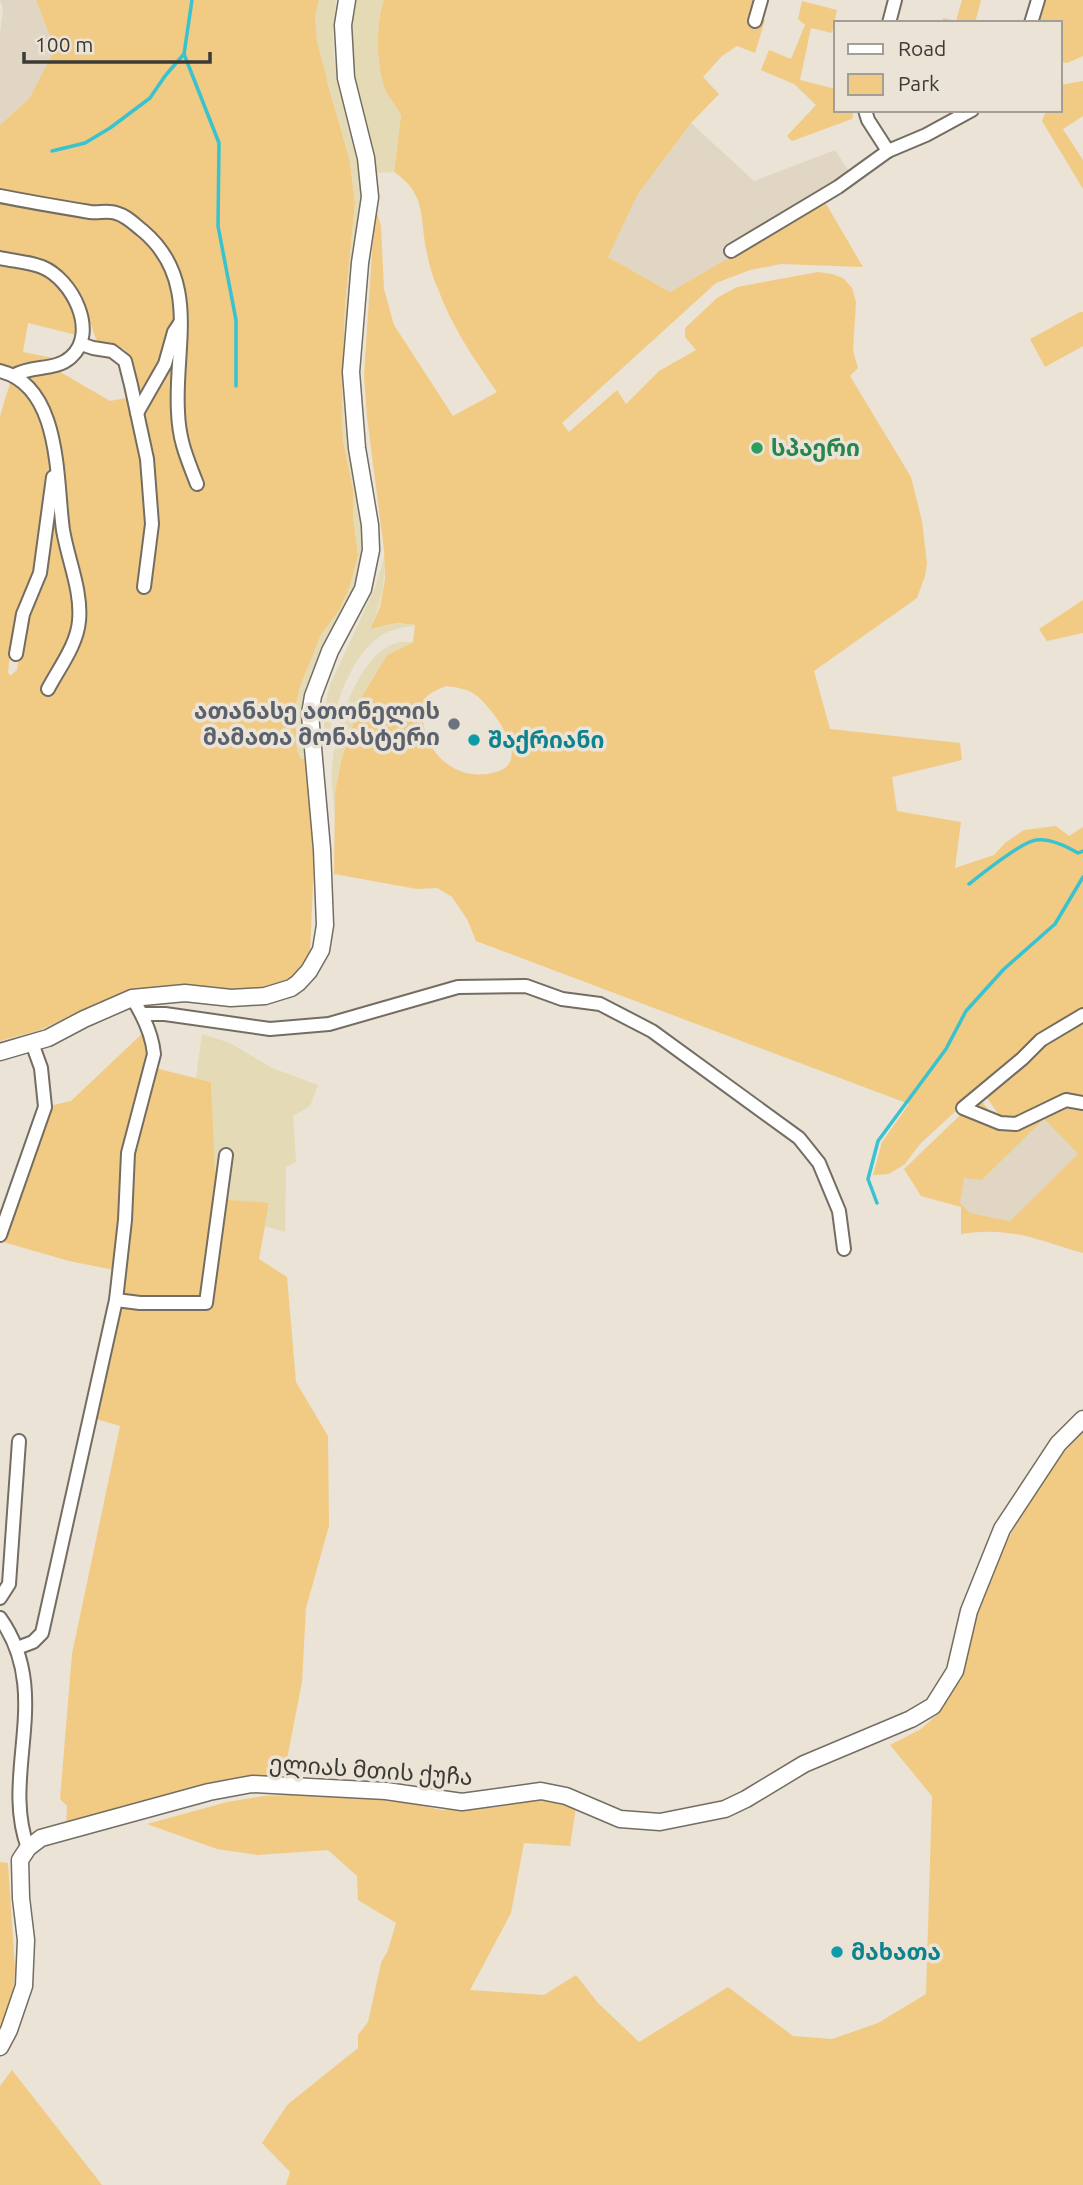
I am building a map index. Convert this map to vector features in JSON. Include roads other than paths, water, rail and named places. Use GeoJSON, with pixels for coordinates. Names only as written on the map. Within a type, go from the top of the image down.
{"type":"FeatureCollection","features":[{"type":"Feature","properties":{"kind":"street"},"geometry":{"type":"LineString","coordinates":[[2,1049],[48,1038],[132,998],[185,993],[231,998],[265,996],[291,988],[309,971],[321,950],[324,925],[323,867],[310,714],[313,696],[330,651],[363,589],[371,550],[370,525],[357,448],[351,372],[360,263],[370,197],[366,158],[346,78],[344,25],[347,0]]}},
{"type":"Feature","properties":{"kind":"street"},"geometry":{"type":"LineString","coordinates":[[755,21],[761,0]]}},
{"type":"Feature","properties":{"kind":"street"},"geometry":{"type":"LineString","coordinates":[[890,21],[895,0]]}},
{"type":"Feature","properties":{"kind":"street"},"geometry":{"type":"LineString","coordinates":[[1032,21],[1038,0]]}},
{"type":"Feature","properties":{"kind":"street"},"geometry":{"type":"LineString","coordinates":[[865,112],[867,120],[888,151]]}},
{"type":"Feature","properties":{"kind":"street"},"geometry":{"type":"LineString","coordinates":[[731,251],[838,187],[888,151],[926,135],[968,112]]}},
{"type":"Feature","properties":{"kind":"street"},"geometry":{"type":"LineString","coordinates":[[0,197],[96,213],[114,212],[127,218],[147,234],[166,257],[178,287],[181,348],[177,408],[179,428],[182,448],[197,484]]}},
{"type":"Feature","properties":{"kind":"street"},"geometry":{"type":"LineString","coordinates":[[0,258],[41,267],[61,281],[72,295],[78,309],[83,334],[81,344],[63,363],[15,375]]}},
{"type":"Feature","properties":{"kind":"street"},"geometry":{"type":"LineString","coordinates":[[137,413],[165,363],[174,332],[180,323]]}},
{"type":"Feature","properties":{"kind":"street"},"geometry":{"type":"LineString","coordinates":[[81,344],[112,351],[125,361],[147,459],[152,524],[144,587]]}},
{"type":"Feature","properties":{"kind":"street"},"geometry":{"type":"LineString","coordinates":[[0,371],[15,375],[32,391],[46,416],[55,451],[63,532],[77,595],[79,621],[74,641],[48,689]]}},
{"type":"Feature","properties":{"kind":"street"},"geometry":{"type":"LineString","coordinates":[[16,654],[23,614],[40,573],[55,451]]}},
{"type":"Feature","properties":{"kind":"street"},"geometry":{"type":"LineString","coordinates":[[142,1014],[165,1014],[270,1029],[329,1024],[458,987],[526,986],[562,999],[600,1004],[652,1031],[799,1138],[819,1163],[839,1212],[844,1249]]}},
{"type":"Feature","properties":{"kind":"street"},"geometry":{"type":"LineString","coordinates":[[17,1648],[33,1642],[42,1633],[116,1300],[125,1220],[128,1153],[153,1054],[152,1042],[142,1014],[132,998]]}},
{"type":"Feature","properties":{"kind":"street"},"geometry":{"type":"LineString","coordinates":[[1083,1015],[1041,1040],[963,1108],[1000,1123],[1016,1124],[1066,1100],[1083,1103]]}},
{"type":"Feature","properties":{"kind":"street"},"geometry":{"type":"LineString","coordinates":[[0,1235],[45,1107],[41,1068],[32,1043]]}},
{"type":"Feature","properties":{"kind":"street"},"geometry":{"type":"LineString","coordinates":[[116,1300],[140,1303],[206,1303],[226,1156]]}},
{"type":"Feature","properties":{"kind":"street","name":"ელიას მთის ქუჩა"},"geometry":{"type":"LineString","coordinates":[[28,1848],[41,1838],[209,1792],[252,1784],[386,1791],[462,1802],[541,1791],[566,1796],[620,1819],[660,1822],[725,1809],[804,1765],[911,1719],[933,1706],[955,1671],[970,1611],[1002,1529],[1058,1444],[1083,1419]]}},
{"type":"Feature","properties":{"kind":"street"},"geometry":{"type":"LineString","coordinates":[[0,1598],[9,1584],[19,1441]]}},
{"type":"Feature","properties":{"kind":"street"},"geometry":{"type":"LineString","coordinates":[[0,1618],[17,1648],[25,1699],[18,1803],[20,1830],[28,1848],[20,1860],[26,1940],[24,1986],[9,2030],[0,2047]]}},
{"type":"Feature","properties":{"kind":"waterway"},"geometry":{"type":"LineString","coordinates":[[192,0],[184,54],[219,143],[218,226],[236,320],[236,386]]}},
{"type":"Feature","properties":{"kind":"waterway"},"geometry":{"type":"LineString","coordinates":[[52,151],[85,143],[110,128],[150,98],[184,54]]}},
{"type":"Feature","properties":{"kind":"waterway"},"geometry":{"type":"LineString","coordinates":[[969,884],[1029,842],[1052,841],[1078,853],[1083,851]]}},
{"type":"Feature","properties":{"kind":"waterway"},"geometry":{"type":"LineString","coordinates":[[877,1203],[868,1179],[878,1141],[946,1049],[966,1011],[1004,969],[1055,924],[1083,877]]}},
{"type":"Feature","properties":{"kind":"place","name":"სპაერი"},"geometry":{"type":"Point","coordinates":[757,448]}},
{"type":"Feature","properties":{"kind":"place","name":"ათანასე ათონელის მამათა მონასტერი"},"geometry":{"type":"Point","coordinates":[454,724]}},
{"type":"Feature","properties":{"kind":"place","name":"შაქრიანი"},"geometry":{"type":"Point","coordinates":[474,740]}},
{"type":"Feature","properties":{"kind":"place","name":"მახათა"},"geometry":{"type":"Point","coordinates":[837,1952]}}]}
